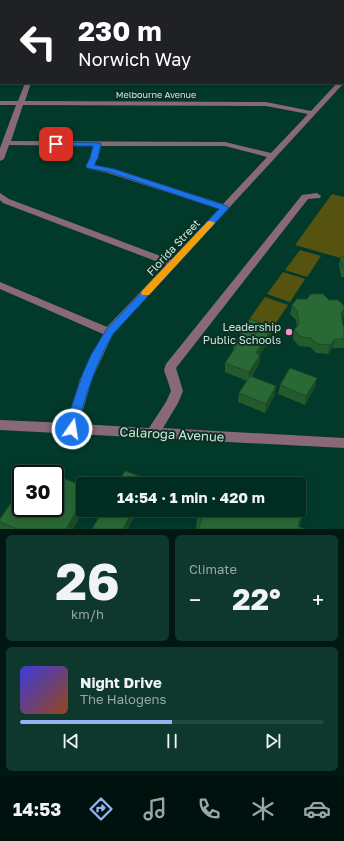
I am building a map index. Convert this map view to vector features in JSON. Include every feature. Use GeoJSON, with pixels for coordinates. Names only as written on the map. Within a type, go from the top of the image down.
{"type":"FeatureCollection","features":[{"type":"Feature","properties":{"kind":"highway"},"geometry":{"type":"LineString","coordinates":[[0,0],[14,0]]}},
{"type":"Feature","properties":{"kind":"street"},"geometry":{"type":"LineString","coordinates":[[0,159],[28,84]]}},
{"type":"Feature","properties":{"kind":"street","name":"Florida Street"},"geometry":{"type":"LineString","coordinates":[[72,429],[75,414],[88,373],[109,332],[340,84]]}},
{"type":"Feature","properties":{"kind":"street","name":"Melbourne Avenue"},"geometry":{"type":"LineString","coordinates":[[0,103],[266,104],[312,113]]}},
{"type":"Feature","properties":{"kind":"street"},"geometry":{"type":"LineString","coordinates":[[6,143],[225,144],[273,156]]}},
{"type":"Feature","properties":{"kind":"street"},"geometry":{"type":"LineString","coordinates":[[97,144],[94,158],[90,166],[111,171],[224,208]]}},
{"type":"Feature","properties":{"kind":"street"},"geometry":{"type":"LineString","coordinates":[[0,196],[6,201],[173,264]]}},
{"type":"Feature","properties":{"kind":"street"},"geometry":{"type":"LineString","coordinates":[[153,433],[177,392],[176,384],[170,374],[170,367],[305,197],[317,196]]}},
{"type":"Feature","properties":{"kind":"street"},"geometry":{"type":"LineString","coordinates":[[0,285],[109,332]]}},
{"type":"Feature","properties":{"kind":"street","name":"Calaroga Avenue"},"geometry":{"type":"LineString","coordinates":[[0,425],[344,443]]}},
{"type":"Feature","properties":{"kind":"shaded area"},"geometry":{"type":"Polygon","coordinates":[[[332,194],[344,197],[344,259],[295,245],[332,194]]]}},
{"type":"Feature","properties":{"kind":"shaded area"},"geometry":{"type":"Polygon","coordinates":[[[300,250],[321,256],[307,277],[285,270],[300,250]]]}},
{"type":"Feature","properties":{"kind":"shaded area"},"geometry":{"type":"Polygon","coordinates":[[[283,272],[305,279],[290,302],[267,294],[283,272]]]}},
{"type":"Feature","properties":{"kind":"shaded area"},"geometry":{"type":"Polygon","coordinates":[[[265,297],[288,305],[272,329],[248,321],[265,297]]]}},
{"type":"Feature","properties":{"kind":"building"},"geometry":{"type":"Polygon","coordinates":[[[340,257],[344,257],[344,268],[343,268],[340,257]]]}},
{"type":"Feature","properties":{"kind":"building"},"geometry":{"type":"Polygon","coordinates":[[[311,294],[323,294],[329,300],[338,300],[344,306],[341,313],[344,327],[344,339],[335,339],[330,345],[317,344],[311,338],[301,337],[294,330],[299,324],[297,311],[292,305],[297,299],[307,299],[311,294]]]}},
{"type":"Feature","properties":{"kind":"building"},"geometry":{"type":"Polygon","coordinates":[[[250,319],[273,327],[256,353],[260,355],[249,372],[225,363],[237,345],[234,344],[250,319]]]}},
{"type":"Feature","properties":{"kind":"building"},"geometry":{"type":"Polygon","coordinates":[[[290,368],[317,378],[306,396],[280,385],[290,368]]]}},
{"type":"Feature","properties":{"kind":"building"},"geometry":{"type":"Polygon","coordinates":[[[250,376],[276,386],[266,404],[239,393],[250,376]]]}},
{"type":"Feature","properties":{"kind":"building"},"geometry":{"type":"Polygon","coordinates":[[[125,471],[142,477],[121,477],[125,471]]]}},
{"type":"Feature","properties":{"kind":"building"},"geometry":{"type":"Polygon","coordinates":[[[64,479],[76,483],[76,512],[66,529],[17,529],[0,522],[0,519],[12,501],[12,517],[64,517],[64,479]]]}},
{"type":"Feature","properties":{"kind":"building"},"geometry":{"type":"Polygon","coordinates":[[[99,517],[129,517],[123,529],[92,529],[99,517]]]}},
{"type":"Feature","properties":{"kind":"building"},"geometry":{"type":"Polygon","coordinates":[[[197,517],[301,517],[298,526],[304,529],[198,529],[202,519],[197,517]]]}},
{"type":"Feature","properties":{"kind":"slow traffic"},"geometry":{"type":"LineString","coordinates":[[146,293],[211,223]]}},
{"type":"Feature","properties":{"kind":"place","name":"Leadership Public Schools"},"geometry":{"type":"Point","coordinates":[289,332]}},
{"type":"Feature","properties":{"kind":"route"},"geometry":{"type":"LineString","coordinates":[[56,144],[97,144],[94,158],[90,166],[111,171],[224,208],[109,332],[88,373],[75,414],[72,429]]}}]}
